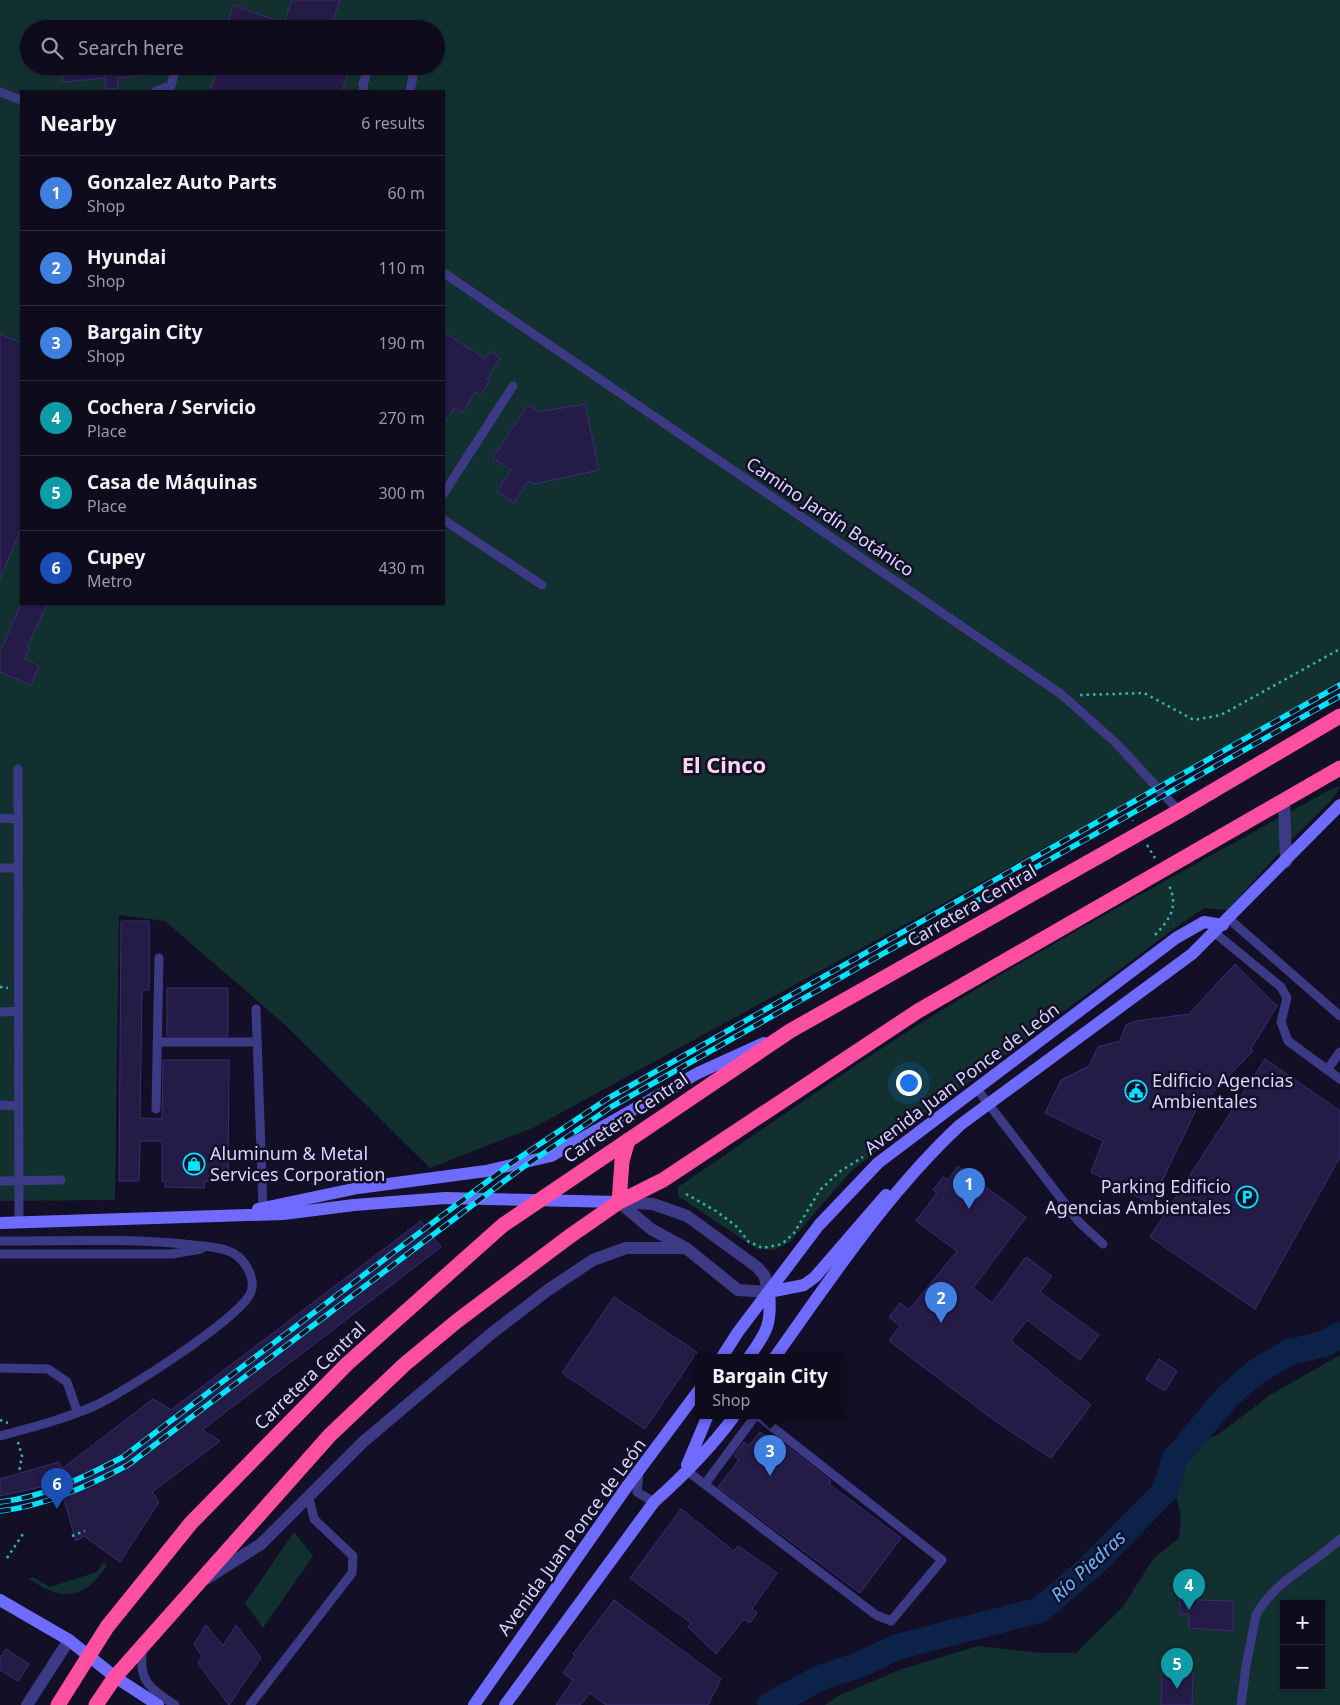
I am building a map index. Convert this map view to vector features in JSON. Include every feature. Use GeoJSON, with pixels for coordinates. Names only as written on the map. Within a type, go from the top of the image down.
{"type":"FeatureCollection","features":[{"type":"Feature","properties":{"kind":"highway","name":"Carretera Central"},"geometry":{"type":"LineString","coordinates":[[58,1705],[107,1627],[191,1523],[347,1364],[503,1225],[790,1031],[1179,811],[1340,716]]}},
{"type":"Feature","properties":{"kind":"highway"},"geometry":{"type":"LineString","coordinates":[[96,1705],[115,1677],[144,1643],[330,1434],[405,1364],[491,1295],[619,1202],[663,1180],[918,1011],[1340,768]]}},
{"type":"Feature","properties":{"kind":"highway"},"geometry":{"type":"LineString","coordinates":[[619,1202],[622,1161],[628,1140]]}},
{"type":"Feature","properties":{"kind":"street"},"geometry":{"type":"LineString","coordinates":[[1284,801],[1286,862]]}},
{"type":"Feature","properties":{"kind":"street","name":"Avenida Juan Ponce de León"},"geometry":{"type":"LineString","coordinates":[[777,1354],[903,1183],[960,1125],[1192,954],[1340,806]]}},
{"type":"Feature","properties":{"kind":"street","name":"Avenida Juan Ponce de León"},"geometry":{"type":"LineString","coordinates":[[724,1354],[738,1332],[819,1225],[878,1163],[1176,938],[1204,922],[1222,925]]}},
{"type":"Feature","properties":{"kind":"street"},"geometry":{"type":"LineString","coordinates":[[221,1217],[358,1188],[486,1171],[551,1156],[698,1073],[790,1031]]}},
{"type":"Feature","properties":{"kind":"street"},"geometry":{"type":"LineString","coordinates":[[619,1202],[651,1228],[686,1248],[738,1290],[769,1292],[804,1285],[815,1277],[884,1197],[903,1183]]}},
{"type":"Feature","properties":{"kind":"street"},"geometry":{"type":"LineString","coordinates":[[0,1223],[283,1214],[354,1205],[445,1198],[539,1199],[653,1204],[688,1216],[764,1275],[769,1292],[770,1324],[765,1335],[751,1354]]}},
{"type":"Feature","properties":{"kind":"street"},"geometry":{"type":"LineString","coordinates":[[196,1586],[261,1544],[363,1442],[492,1333],[586,1265],[626,1248],[660,1246],[686,1248]]}},
{"type":"Feature","properties":{"kind":"street","name":"Avenida Juan Ponce de León"},"geometry":{"type":"LineString","coordinates":[[474,1705],[639,1471],[695,1395]]}},
{"type":"Feature","properties":{"kind":"street"},"geometry":{"type":"LineString","coordinates":[[685,1471],[706,1419]]}},
{"type":"Feature","properties":{"kind":"street"},"geometry":{"type":"LineString","coordinates":[[505,1705],[654,1502],[723,1431],[732,1419]]}},
{"type":"Feature","properties":{"kind":"street"},"geometry":{"type":"LineString","coordinates":[[0,1600],[69,1640],[115,1677],[158,1705]]}},
{"type":"Feature","properties":{"kind":"street"},"geometry":{"type":"LineString","coordinates":[[27,1705],[69,1640]]}},
{"type":"Feature","properties":{"kind":"street"},"geometry":{"type":"LineString","coordinates":[[518,1705],[531,1670]]}},
{"type":"Feature","properties":{"kind":"lane"},"geometry":{"type":"LineString","coordinates":[[171,88],[174,75]]}},
{"type":"Feature","properties":{"kind":"lane"},"geometry":{"type":"LineString","coordinates":[[364,90],[363,84],[366,75]]}},
{"type":"Feature","properties":{"kind":"lane"},"geometry":{"type":"LineString","coordinates":[[410,90],[413,75]]}},
{"type":"Feature","properties":{"kind":"lane"},"geometry":{"type":"LineString","coordinates":[[0,92],[20,100]]}},
{"type":"Feature","properties":{"kind":"lane","name":"Camino Jardín Botánico"},"geometry":{"type":"LineString","coordinates":[[445,274],[1061,694],[1116,743],[1179,811]]}},
{"type":"Feature","properties":{"kind":"lane"},"geometry":{"type":"LineString","coordinates":[[445,491],[513,386]]}},
{"type":"Feature","properties":{"kind":"lane"},"geometry":{"type":"LineString","coordinates":[[445,521],[542,585]]}},
{"type":"Feature","properties":{"kind":"lane"},"geometry":{"type":"LineString","coordinates":[[18,769],[18,1222]]}},
{"type":"Feature","properties":{"kind":"lane"},"geometry":{"type":"LineString","coordinates":[[0,818],[18,819]]}},
{"type":"Feature","properties":{"kind":"lane"},"geometry":{"type":"LineString","coordinates":[[0,868],[18,868]]}},
{"type":"Feature","properties":{"kind":"lane"},"geometry":{"type":"LineString","coordinates":[[1222,925],[1340,1016]]}},
{"type":"Feature","properties":{"kind":"lane"},"geometry":{"type":"LineString","coordinates":[[1222,925],[1281,987],[1287,998],[1281,1022],[1288,1041],[1340,1079]]}},
{"type":"Feature","properties":{"kind":"lane"},"geometry":{"type":"LineString","coordinates":[[156,1108],[159,958]]}},
{"type":"Feature","properties":{"kind":"lane"},"geometry":{"type":"LineString","coordinates":[[256,1009],[263,1208]]}},
{"type":"Feature","properties":{"kind":"lane"},"geometry":{"type":"LineString","coordinates":[[0,1012],[18,1011]]}},
{"type":"Feature","properties":{"kind":"lane"},"geometry":{"type":"LineString","coordinates":[[157,1042],[257,1042]]}},
{"type":"Feature","properties":{"kind":"lane"},"geometry":{"type":"LineString","coordinates":[[1328,1070],[1340,1052]]}},
{"type":"Feature","properties":{"kind":"lane"},"geometry":{"type":"LineString","coordinates":[[977,1089],[1079,1222],[1102,1244]]}},
{"type":"Feature","properties":{"kind":"lane"},"geometry":{"type":"LineString","coordinates":[[0,1105],[18,1106]]}},
{"type":"Feature","properties":{"kind":"lane"},"geometry":{"type":"LineString","coordinates":[[0,1181],[61,1180]]}},
{"type":"Feature","properties":{"kind":"lane"},"geometry":{"type":"LineString","coordinates":[[0,1241],[158,1242],[214,1247],[233,1253],[246,1264],[251,1278],[251,1292],[232,1317],[212,1328],[194,1346],[94,1406],[0,1436]]}},
{"type":"Feature","properties":{"kind":"lane"},"geometry":{"type":"LineString","coordinates":[[0,1254],[172,1254],[214,1247]]}},
{"type":"Feature","properties":{"kind":"lane"},"geometry":{"type":"LineString","coordinates":[[0,1368],[48,1369],[67,1382],[77,1412]]}},
{"type":"Feature","properties":{"kind":"lane"},"geometry":{"type":"LineString","coordinates":[[704,1484],[754,1419]]}},
{"type":"Feature","properties":{"kind":"lane"},"geometry":{"type":"LineString","coordinates":[[685,1471],[876,1614],[891,1621],[942,1560],[762,1419]]}},
{"type":"Feature","properties":{"kind":"lane"},"geometry":{"type":"LineString","coordinates":[[639,1471],[637,1492],[654,1502]]}},
{"type":"Feature","properties":{"kind":"lane"},"geometry":{"type":"LineString","coordinates":[[250,1705],[352,1573],[353,1556],[314,1519],[309,1498]]}},
{"type":"Feature","properties":{"kind":"lane"},"geometry":{"type":"LineString","coordinates":[[1241,1705],[1246,1666],[1256,1615],[1260,1607],[1273,1592],[1340,1539]]}},
{"type":"Feature","properties":{"kind":"lane"},"geometry":{"type":"LineString","coordinates":[[144,1643],[141,1658],[143,1678],[154,1692],[175,1705]]}},
{"type":"Feature","properties":{"kind":"path"},"geometry":{"type":"LineString","coordinates":[[1061,694],[1101,696],[1144,693],[1194,720],[1221,715],[1340,649]]}},
{"type":"Feature","properties":{"kind":"path"},"geometry":{"type":"LineString","coordinates":[[1129,815],[1170,886],[1173,901],[1170,919],[1155,935]]}},
{"type":"Feature","properties":{"kind":"path"},"geometry":{"type":"LineString","coordinates":[[968,1078],[998,1050],[1021,1037]]}},
{"type":"Feature","properties":{"kind":"path"},"geometry":{"type":"LineString","coordinates":[[686,1194],[716,1211],[736,1226],[749,1242],[764,1248],[782,1244],[794,1233],[820,1190],[839,1172],[864,1157]]}},
{"type":"Feature","properties":{"kind":"path"},"geometry":{"type":"LineString","coordinates":[[72,1536],[85,1531]]}},
{"type":"Feature","properties":{"kind":"path"},"geometry":{"type":"LineString","coordinates":[[7,1558],[23,1534]]}},
{"type":"Feature","properties":{"kind":"green space"},"geometry":{"type":"Polygon","coordinates":[[[0,0],[1340,0],[1340,686],[535,1127],[430,1168],[284,1024],[165,921],[119,915],[115,1200],[0,1201],[0,0]]]}},
{"type":"Feature","properties":{"kind":"green space"},"geometry":{"type":"Polygon","coordinates":[[[1340,787],[1332,800],[1293,838],[1227,910],[1204,908],[1175,928],[852,1170],[789,1243],[773,1250],[757,1249],[678,1196],[678,1187],[913,1028],[1042,950],[1333,788],[1340,787]]]}},
{"type":"Feature","properties":{"kind":"green space"},"geometry":{"type":"Polygon","coordinates":[[[1340,1355],[1340,1705],[825,1705],[838,1696],[902,1669],[978,1646],[1041,1653],[1076,1653],[1122,1608],[1153,1559],[1179,1538],[1181,1517],[1166,1454],[1219,1434],[1270,1395],[1340,1355]]]}},
{"type":"Feature","properties":{"kind":"green space"},"geometry":{"type":"Polygon","coordinates":[[[294,1532],[313,1556],[263,1628],[245,1603],[294,1532]]]}},
{"type":"Feature","properties":{"kind":"green space"},"geometry":{"type":"Polygon","coordinates":[[[104,1562],[107,1566],[89,1586],[72,1594],[52,1591],[29,1579],[33,1577],[50,1587],[97,1572],[104,1562]]]}},
{"type":"Feature","properties":{"kind":"building"},"geometry":{"type":"Polygon","coordinates":[[[292,0],[340,0],[333,20],[285,20],[292,0]]]}},
{"type":"Feature","properties":{"kind":"building"},"geometry":{"type":"Polygon","coordinates":[[[233,5],[276,20],[229,20],[233,5]]]}},
{"type":"Feature","properties":{"kind":"building"},"geometry":{"type":"Polygon","coordinates":[[[63,75],[149,75],[117,78],[118,88],[106,89],[105,78],[63,82],[63,75]]]}},
{"type":"Feature","properties":{"kind":"building"},"geometry":{"type":"Polygon","coordinates":[[[216,75],[348,75],[342,90],[210,90],[216,75]]]}},
{"type":"Feature","properties":{"kind":"building"},"geometry":{"type":"Polygon","coordinates":[[[445,333],[485,359],[490,351],[500,358],[487,379],[490,380],[481,395],[475,392],[462,413],[454,408],[445,422],[445,333]]]}},
{"type":"Feature","properties":{"kind":"building"},"geometry":{"type":"Polygon","coordinates":[[[0,334],[20,343],[20,531],[0,579],[0,334]]]}},
{"type":"Feature","properties":{"kind":"building"},"geometry":{"type":"Polygon","coordinates":[[[585,404],[599,470],[534,484],[528,481],[514,503],[497,492],[511,470],[493,458],[528,405],[539,412],[585,404]]]}},
{"type":"Feature","properties":{"kind":"building"},"geometry":{"type":"Polygon","coordinates":[[[21,605],[47,605],[27,647],[29,648],[24,659],[39,666],[31,685],[0,672],[0,652],[21,605]]]}},
{"type":"Feature","properties":{"kind":"building"},"geometry":{"type":"Polygon","coordinates":[[[121,921],[149,921],[149,990],[142,990],[140,1118],[162,1119],[163,1060],[229,1060],[228,1181],[205,1181],[204,1188],[165,1187],[165,1182],[162,1181],[162,1141],[140,1141],[139,1181],[119,1181],[121,921]]]}},
{"type":"Feature","properties":{"kind":"building","name":"Edificio Agencias Ambientales"},"geometry":{"type":"Polygon","coordinates":[[[1235,964],[1277,1006],[1251,1049],[1253,1051],[1196,1110],[1151,1204],[1091,1172],[1103,1141],[1045,1113],[1061,1080],[1089,1066],[1098,1047],[1120,1041],[1126,1025],[1136,1021],[1189,1014],[1235,964]]]}},
{"type":"Feature","properties":{"kind":"building"},"geometry":{"type":"Polygon","coordinates":[[[167,988],[228,988],[228,1036],[167,1036],[167,988]]]}},
{"type":"Feature","properties":{"kind":"building","name":"Parking Edificio Agencias Ambientales"},"geometry":{"type":"Polygon","coordinates":[[[1265,1059],[1340,1111],[1340,1157],[1255,1309],[1150,1237],[1265,1059]]]}},
{"type":"Feature","properties":{"kind":"building"},"geometry":{"type":"Polygon","coordinates":[[[958,1166],[1026,1217],[973,1288],[992,1303],[1026,1257],[1052,1276],[1040,1292],[1099,1335],[1080,1360],[1027,1320],[1011,1341],[1091,1405],[1051,1458],[998,1423],[889,1341],[900,1326],[889,1317],[900,1303],[909,1310],[957,1251],[916,1221],[937,1193],[933,1190],[943,1177],[948,1180],[958,1166]]]}},
{"type":"Feature","properties":{"kind":"building"},"geometry":{"type":"Polygon","coordinates":[[[421,1221],[441,1247],[202,1430],[220,1441],[152,1492],[159,1502],[120,1562],[84,1536],[76,1541],[59,1483],[0,1496],[0,1479],[59,1462],[63,1468],[153,1399],[171,1410],[421,1221]]]}},
{"type":"Feature","properties":{"kind":"building"},"geometry":{"type":"Polygon","coordinates":[[[614,1297],[697,1352],[645,1429],[562,1373],[614,1297]]]}},
{"type":"Feature","properties":{"kind":"building"},"geometry":{"type":"Polygon","coordinates":[[[1159,1359],[1177,1371],[1165,1391],[1146,1379],[1159,1359]]]}},
{"type":"Feature","properties":{"kind":"building"},"geometry":{"type":"Polygon","coordinates":[[[760,1432],[773,1442],[776,1438],[831,1481],[829,1484],[901,1538],[860,1593],[718,1487],[739,1460],[734,1456],[744,1442],[749,1446],[760,1432]]]}},
{"type":"Feature","properties":{"kind":"building"},"geometry":{"type":"Polygon","coordinates":[[[681,1509],[734,1551],[738,1546],[777,1573],[752,1609],[757,1613],[750,1623],[744,1619],[716,1654],[688,1627],[691,1623],[630,1578],[681,1509]]]}},
{"type":"Feature","properties":{"kind":"building"},"geometry":{"type":"Polygon","coordinates":[[[1180,1596],[1196,1596],[1196,1600],[1233,1601],[1233,1631],[1189,1628],[1189,1614],[1180,1614],[1180,1596]]]}},
{"type":"Feature","properties":{"kind":"building"},"geometry":{"type":"Polygon","coordinates":[[[614,1600],[721,1679],[708,1705],[606,1705],[590,1693],[580,1705],[556,1705],[573,1680],[563,1673],[575,1656],[573,1654],[614,1600]]]}},
{"type":"Feature","properties":{"kind":"building"},"geometry":{"type":"Polygon","coordinates":[[[206,1625],[223,1646],[236,1625],[261,1658],[229,1705],[198,1663],[202,1657],[194,1644],[206,1625]]]}},
{"type":"Feature","properties":{"kind":"building"},"geometry":{"type":"Polygon","coordinates":[[[6,1649],[29,1664],[18,1681],[0,1670],[0,1658],[6,1649]]]}},
{"type":"Feature","properties":{"kind":"building"},"geometry":{"type":"Polygon","coordinates":[[[1162,1671],[1193,1672],[1192,1705],[1161,1705],[1162,1671]]]}},
{"type":"Feature","properties":{"kind":"waterway","name":"Río Piedras"},"geometry":{"type":"LineString","coordinates":[[770,1705],[822,1677],[859,1665],[897,1647],[1040,1610],[1090,1567],[1165,1491],[1175,1459],[1227,1397],[1257,1371],[1290,1352],[1324,1344],[1340,1335]]}},
{"type":"Feature","properties":{"kind":"railway"},"geometry":{"type":"LineString","coordinates":[[0,1502],[48,1491],[79,1479],[123,1457],[513,1162],[607,1099],[1340,685]]}},
{"type":"Feature","properties":{"kind":"railway"},"geometry":{"type":"LineString","coordinates":[[0,1511],[50,1500],[128,1465],[519,1170],[611,1107],[1340,696]]}},
{"type":"Feature","properties":{"kind":"place","name":"Edificio Agencias Ambientales"},"geometry":{"type":"Point","coordinates":[1136,1091]}},
{"type":"Feature","properties":{"kind":"place","name":"Aluminum & Metal Services Corporation"},"geometry":{"type":"Point","coordinates":[194,1164]}},
{"type":"Feature","properties":{"kind":"place","name":"Parking Edificio Agencias Ambientales"},"geometry":{"type":"Point","coordinates":[1247,1197]}},
{"type":"Feature","properties":{"kind":"place","name":"Gonzalez Auto Parts"},"geometry":{"type":"Point","coordinates":[969,1209]}},
{"type":"Feature","properties":{"kind":"place","name":"Hyundai"},"geometry":{"type":"Point","coordinates":[941,1323]}},
{"type":"Feature","properties":{"kind":"place","name":"Bargain City"},"geometry":{"type":"Point","coordinates":[770,1476]}},
{"type":"Feature","properties":{"kind":"place","name":"Cupey"},"geometry":{"type":"Point","coordinates":[57,1509]}},
{"type":"Feature","properties":{"kind":"place","name":"Cochera / Servicio"},"geometry":{"type":"Point","coordinates":[1189,1610]}},
{"type":"Feature","properties":{"kind":"place","name":"Casa de Máquinas"},"geometry":{"type":"Point","coordinates":[1177,1689]}},
{"type":"Feature","properties":{"kind":"district","name":"El Cinco"},"geometry":{"type":"Point","coordinates":[724,765]}}]}
